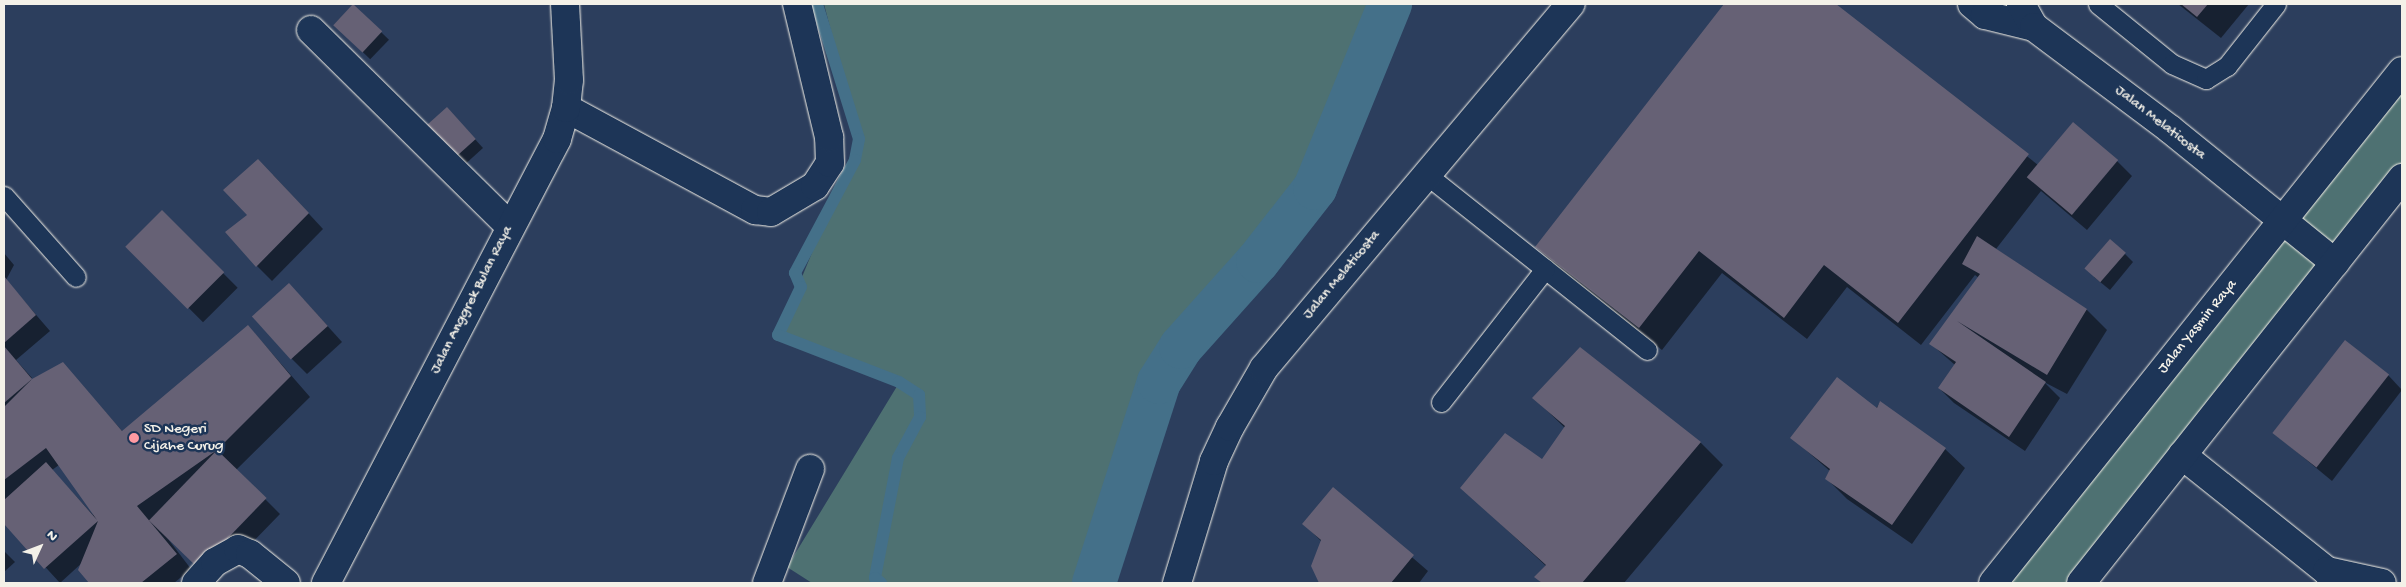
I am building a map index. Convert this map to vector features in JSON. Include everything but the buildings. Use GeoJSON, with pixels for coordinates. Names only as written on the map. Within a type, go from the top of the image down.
{"type":"FeatureCollection","features":[{"type":"Feature","properties":{"kind":"street","name":"Jalan Anggrek Bulan Raya"},"geometry":{"type":"LineString","coordinates":[[326,583],[510,226],[557,139],[566,108],[569,80],[565,4]]}},
{"type":"Feature","properties":{"kind":"street"},"geometry":{"type":"LineString","coordinates":[[566,108],[756,210],[772,212],[815,186],[830,163],[829,137],[797,4]]}},
{"type":"Feature","properties":{"kind":"street","name":"Jalan Melaticosta"},"geometry":{"type":"LineString","coordinates":[[1177,583],[1214,461],[1230,426],[1264,368],[1571,4]]}},
{"type":"Feature","properties":{"kind":"street","name":"Jalan Melaticosta"},"geometry":{"type":"LineString","coordinates":[[1972,4],[1985,15],[2034,27]]}},
{"type":"Feature","properties":{"kind":"street","name":"Jalan Melaticosta"},"geometry":{"type":"LineString","coordinates":[[2021,4],[2034,27],[2284,221],[2335,263]]}},
{"type":"Feature","properties":{"kind":"street"},"geometry":{"type":"LineString","coordinates":[[311,30],[510,226]]}},
{"type":"Feature","properties":{"kind":"street","name":"Jalan Yasmin Raya"},"geometry":{"type":"LineString","coordinates":[[1993,583],[2402,71]]}},
{"type":"Feature","properties":{"kind":"street"},"geometry":{"type":"LineString","coordinates":[[2081,583],[2402,178]]}},
{"type":"Feature","properties":{"kind":"street"},"geometry":{"type":"LineString","coordinates":[[2182,456],[2331,577],[2382,583]]}},
{"type":"Feature","properties":{"kind":"street"},"geometry":{"type":"LineString","coordinates":[[767,583],[810,469]]}},
{"type":"Feature","properties":{"kind":"street"},"geometry":{"type":"LineString","coordinates":[[196,583],[215,562],[238,549],[256,558],[286,583]]}},
{"type":"Feature","properties":{"kind":"lane"},"geometry":{"type":"LineString","coordinates":[[2098,4],[2172,64],[2206,79],[2227,66],[2276,4]]}},
{"type":"Feature","properties":{"kind":"lane"},"geometry":{"type":"LineString","coordinates":[[1427,175],[1647,350]]}},
{"type":"Feature","properties":{"kind":"lane"},"geometry":{"type":"LineString","coordinates":[[4,196],[76,278]]}},
{"type":"Feature","properties":{"kind":"lane"},"geometry":{"type":"LineString","coordinates":[[1440,402],[1545,269]]}},
{"type":"Feature","properties":{"kind":"green space"},"geometry":{"type":"Polygon","coordinates":[[[824,4],[1391,4],[1315,188],[1159,382],[1075,583],[812,583],[787,567],[899,383],[778,335],[859,139],[824,4]]]}},
{"type":"Feature","properties":{"kind":"green space"},"geometry":{"type":"Polygon","coordinates":[[[2402,71],[2402,178],[2080,583],[1993,583],[2402,71]]]}},
{"type":"Feature","properties":{"kind":"waterway"},"geometry":{"type":"LineString","coordinates":[[817,4],[859,139],[855,160],[795,273],[801,287],[778,335],[899,382],[919,395],[920,417],[898,458],[875,578],[881,583]]}},
{"type":"Feature","properties":{"kind":"waterway"},"geometry":{"type":"LineString","coordinates":[[1094,583],[1159,382],[1181,347],[1258,261],[1315,188],[1390,4]]}},
{"type":"Feature","properties":{"kind":"place","name":"SD Negeri Cijahe Curug"},"geometry":{"type":"Point","coordinates":[134,438]}}]}
